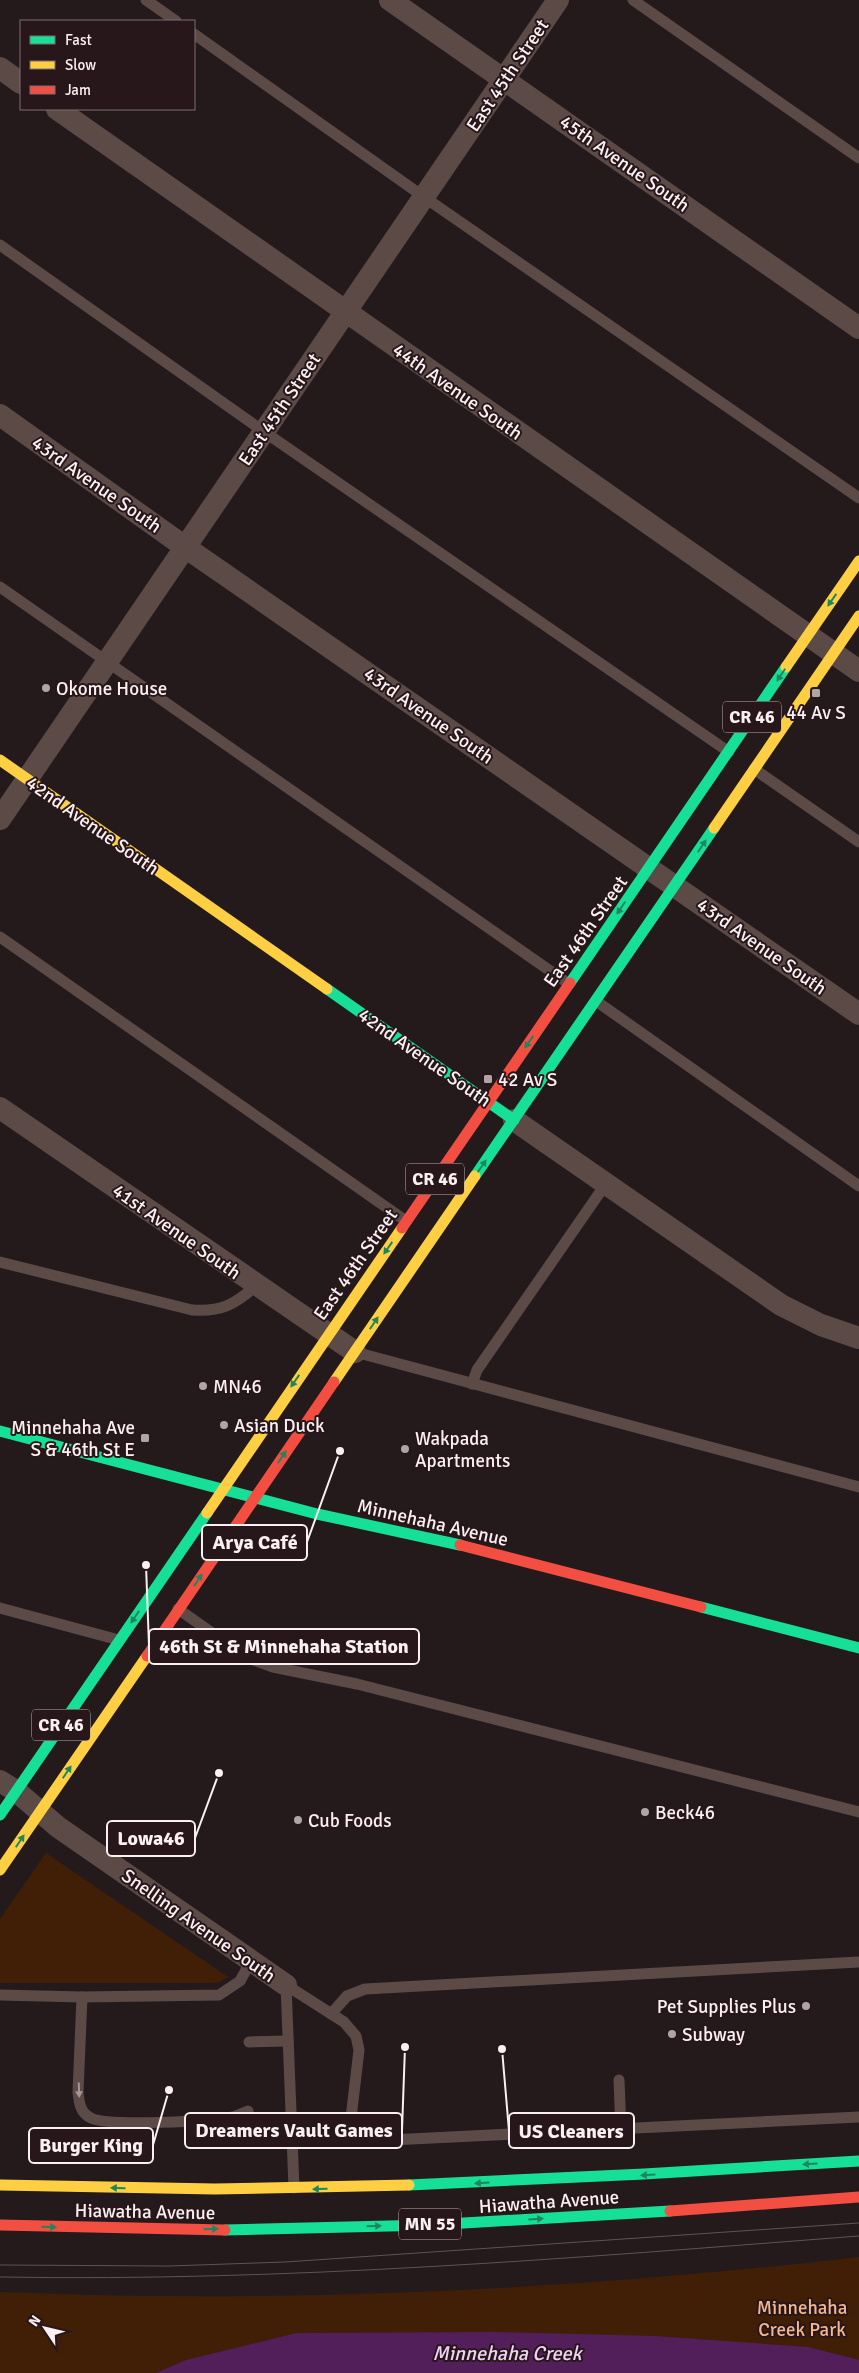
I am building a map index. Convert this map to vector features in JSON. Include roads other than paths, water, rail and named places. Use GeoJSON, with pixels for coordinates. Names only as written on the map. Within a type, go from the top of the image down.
{"type":"FeatureCollection","features":[{"type":"Feature","properties":{"kind":"main road","name":"East 46th Street"},"geometry":{"type":"LineString","coordinates":[[0,1815],[8,1786],[119,1640],[859,561]]}},
{"type":"Feature","properties":{"kind":"main road","name":"CR 46"},"geometry":{"type":"LineString","coordinates":[[0,1870],[859,616]]}},
{"type":"Feature","properties":{"kind":"main road","name":"42nd Avenue South"},"geometry":{"type":"LineString","coordinates":[[0,760],[514,1120]]}},
{"type":"Feature","properties":{"kind":"main road","name":"Minnehaha Avenue"},"geometry":{"type":"LineString","coordinates":[[0,1431],[221,1490],[317,1514],[476,1549],[859,1648]]}},
{"type":"Feature","properties":{"kind":"main road","name":"Hiawatha Avenue"},"geometry":{"type":"LineString","coordinates":[[0,2185],[71,2188],[294,2189],[482,2184],[859,2160]]}},
{"type":"Feature","properties":{"kind":"main road","name":"Hiawatha Avenue"},"geometry":{"type":"LineString","coordinates":[[0,2225],[204,2230],[470,2223],[859,2197]]}},
{"type":"Feature","properties":{"kind":"street","name":"45th Avenue South"},"geometry":{"type":"LineString","coordinates":[[390,0],[859,328]]}},
{"type":"Feature","properties":{"kind":"street","name":"East 45th Street"},"geometry":{"type":"LineString","coordinates":[[0,819],[105,662],[186,547],[263,431],[558,0]]}},
{"type":"Feature","properties":{"kind":"street"},"geometry":{"type":"LineString","coordinates":[[0,68],[20,82]]}},
{"type":"Feature","properties":{"kind":"street","name":"44th Avenue South"},"geometry":{"type":"LineString","coordinates":[[58,110],[859,671]]}},
{"type":"Feature","properties":{"kind":"street","name":"43rd Avenue South"},"geometry":{"type":"LineString","coordinates":[[0,415],[186,547],[859,1014]]}},
{"type":"Feature","properties":{"kind":"street","name":"41st Avenue South"},"geometry":{"type":"LineString","coordinates":[[0,1108],[256,1286],[355,1352]]}},
{"type":"Feature","properties":{"kind":"street","name":"42nd Avenue South"},"geometry":{"type":"LineString","coordinates":[[514,1120],[605,1185],[781,1304],[821,1325],[859,1338]]}},
{"type":"Feature","properties":{"kind":"street","name":"Snelling Avenue South"},"geometry":{"type":"LineString","coordinates":[[8,1786],[58,1827],[286,1985]]}},
{"type":"Feature","properties":{"kind":"lane"},"geometry":{"type":"LineString","coordinates":[[146,0],[175,20]]}},
{"type":"Feature","properties":{"kind":"lane"},"geometry":{"type":"LineString","coordinates":[[633,0],[859,158]]}},
{"type":"Feature","properties":{"kind":"lane"},"geometry":{"type":"LineString","coordinates":[[195,35],[424,197],[859,498]]}},
{"type":"Feature","properties":{"kind":"lane"},"geometry":{"type":"LineString","coordinates":[[0,245],[263,431],[729,752]]}},
{"type":"Feature","properties":{"kind":"lane"},"geometry":{"type":"LineString","coordinates":[[0,587],[569,984]]}},
{"type":"Feature","properties":{"kind":"lane"},"geometry":{"type":"LineString","coordinates":[[754,769],[859,842]]}},
{"type":"Feature","properties":{"kind":"lane"},"geometry":{"type":"LineString","coordinates":[[0,937],[406,1221]]}},
{"type":"Feature","properties":{"kind":"lane"},"geometry":{"type":"LineString","coordinates":[[596,1001],[859,1186]]}},
{"type":"Feature","properties":{"kind":"lane"},"geometry":{"type":"LineString","coordinates":[[472,1384],[477,1370],[605,1185]]}},
{"type":"Feature","properties":{"kind":"lane"},"geometry":{"type":"LineString","coordinates":[[0,1262],[192,1310],[210,1311],[226,1307],[240,1300],[256,1286]]}},
{"type":"Feature","properties":{"kind":"lane"},"geometry":{"type":"LineString","coordinates":[[355,1352],[859,1487]]}},
{"type":"Feature","properties":{"kind":"lane"},"geometry":{"type":"LineString","coordinates":[[0,1608],[119,1640]]}},
{"type":"Feature","properties":{"kind":"lane"},"geometry":{"type":"LineString","coordinates":[[178,1609],[248,1658],[273,1667],[367,1686],[859,1812]]}},
{"type":"Feature","properties":{"kind":"lane"},"geometry":{"type":"LineString","coordinates":[[0,1995],[82,1997],[219,1995],[240,1981],[251,1961]]}},
{"type":"Feature","properties":{"kind":"lane"},"geometry":{"type":"LineString","coordinates":[[331,2014],[348,1996],[365,1989],[859,1962]]}},
{"type":"Feature","properties":{"kind":"lane"},"geometry":{"type":"LineString","coordinates":[[286,1985],[344,2022],[356,2036],[358,2057],[351,2118],[354,2129],[370,2141],[621,2131],[859,2118]]}},
{"type":"Feature","properties":{"kind":"lane"},"geometry":{"type":"LineString","coordinates":[[286,1985],[294,2189]]}},
{"type":"Feature","properties":{"kind":"lane"},"geometry":{"type":"LineString","coordinates":[[82,1997],[79,2104],[90,2118],[100,2122],[119,2123],[194,2120],[235,2116],[248,2111]]}},
{"type":"Feature","properties":{"kind":"lane"},"geometry":{"type":"LineString","coordinates":[[250,2042],[288,2041]]}},
{"type":"Feature","properties":{"kind":"lane"},"geometry":{"type":"LineString","coordinates":[[619,2080],[621,2131]]}},
{"type":"Feature","properties":{"kind":"water","name":"Minnehaha Creek"},"geometry":{"type":"Polygon","coordinates":[[[494,2332],[655,2336],[808,2347],[859,2360],[859,2373],[156,2373],[186,2360],[297,2333],[494,2332]]]}},
{"type":"Feature","properties":{"kind":"tram line"},"geometry":{"type":"LineString","coordinates":[[0,2265],[169,2266],[285,2262],[859,2223]]}},
{"type":"Feature","properties":{"kind":"tram line"},"geometry":{"type":"LineString","coordinates":[[0,2277],[108,2278],[215,2276],[430,2267],[859,2236]]}},
{"type":"Feature","properties":{"kind":"place","name":"Okome House"},"geometry":{"type":"Point","coordinates":[46,688]}},
{"type":"Feature","properties":{"kind":"place","name":"44 Av S"},"geometry":{"type":"Point","coordinates":[816,693]}},
{"type":"Feature","properties":{"kind":"place","name":"42 Av S"},"geometry":{"type":"Point","coordinates":[488,1079]}},
{"type":"Feature","properties":{"kind":"place","name":"MN46"},"geometry":{"type":"Point","coordinates":[203,1386]}},
{"type":"Feature","properties":{"kind":"place","name":"Asian Duck"},"geometry":{"type":"Point","coordinates":[224,1425]}},
{"type":"Feature","properties":{"kind":"place","name":"Minnehaha Ave S & 46th St E"},"geometry":{"type":"Point","coordinates":[145,1438]}},
{"type":"Feature","properties":{"kind":"place","name":"Wakpada Apartments"},"geometry":{"type":"Point","coordinates":[405,1449]}},
{"type":"Feature","properties":{"kind":"place","name":"Arya Café"},"geometry":{"type":"Point","coordinates":[340,1451]}},
{"type":"Feature","properties":{"kind":"place","name":"46th St & Minnehaha Station"},"geometry":{"type":"Point","coordinates":[146,1565]}},
{"type":"Feature","properties":{"kind":"place","name":"Lowa46"},"geometry":{"type":"Point","coordinates":[219,1773]}},
{"type":"Feature","properties":{"kind":"place","name":"Beck46"},"geometry":{"type":"Point","coordinates":[645,1812]}},
{"type":"Feature","properties":{"kind":"place","name":"Cub Foods"},"geometry":{"type":"Point","coordinates":[298,1820]}},
{"type":"Feature","properties":{"kind":"place","name":"Pet Supplies Plus"},"geometry":{"type":"Point","coordinates":[806,2006]}},
{"type":"Feature","properties":{"kind":"place","name":"Subway"},"geometry":{"type":"Point","coordinates":[672,2034]}},
{"type":"Feature","properties":{"kind":"place","name":"Dreamers Vault Games"},"geometry":{"type":"Point","coordinates":[405,2047]}},
{"type":"Feature","properties":{"kind":"place","name":"US Cleaners"},"geometry":{"type":"Point","coordinates":[502,2049]}},
{"type":"Feature","properties":{"kind":"place","name":"Burger King"},"geometry":{"type":"Point","coordinates":[169,2090]}},
{"type":"Feature","properties":{"kind":"park label","name":"Minnehaha Creek Park"},"geometry":{"type":"Point","coordinates":[802,2318]}}]}
